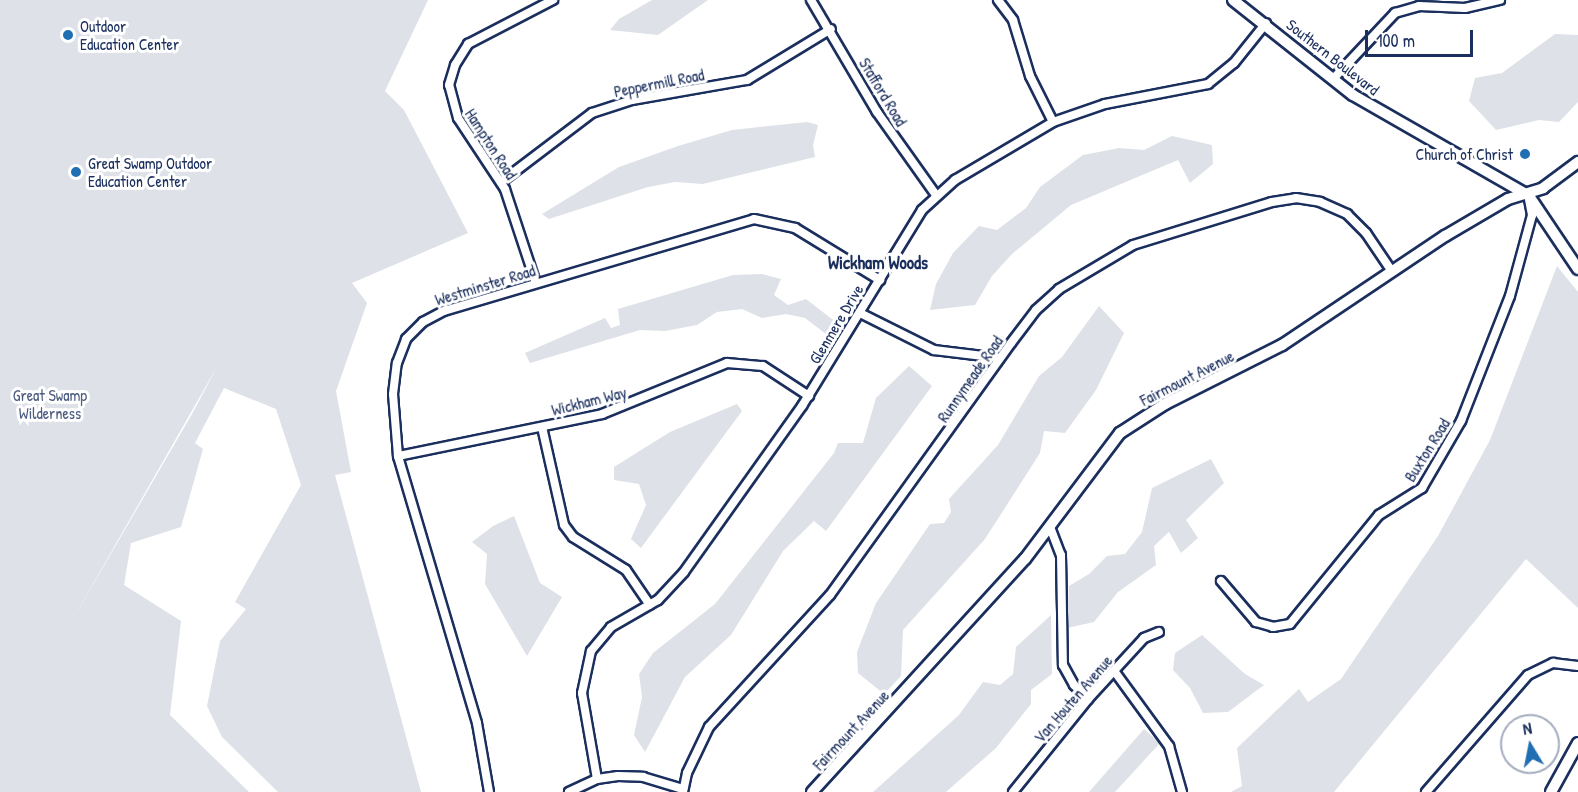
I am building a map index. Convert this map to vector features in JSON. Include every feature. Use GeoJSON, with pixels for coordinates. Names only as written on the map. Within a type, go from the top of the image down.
{"type":"FeatureCollection","features":[{"type":"Feature","properties":{"kind":"main road","name":"Southern Boulevard"},"geometry":{"type":"LineString","coordinates":[[1233,0],[1266,23],[1333,79],[1374,108],[1528,196],[1578,269]]}},
{"type":"Feature","properties":{"kind":"main road","name":"Fairmount Avenue"},"geometry":{"type":"LineString","coordinates":[[812,792],[912,687],[1050,527],[1120,433],[1165,404],[1282,345],[1391,270],[1509,199],[1528,196],[1578,162]]}},
{"type":"Feature","properties":{"kind":"main road"},"geometry":{"type":"LineString","coordinates":[[1551,792],[1578,743]]}},
{"type":"Feature","properties":{"kind":"street","name":"Hampton Road"},"geometry":{"type":"LineString","coordinates":[[536,283],[501,182],[454,110],[451,75],[460,54],[477,38],[554,0]]}},
{"type":"Feature","properties":{"kind":"street","name":"Stafford Road"},"geometry":{"type":"LineString","coordinates":[[811,0],[831,29],[877,112],[936,195]]}},
{"type":"Feature","properties":{"kind":"street"},"geometry":{"type":"LineString","coordinates":[[998,0],[1013,20],[1030,76],[1053,122]]}},
{"type":"Feature","properties":{"kind":"street"},"geometry":{"type":"LineString","coordinates":[[1333,79],[1395,13],[1419,6],[1465,8],[1500,0]]}},
{"type":"Feature","properties":{"kind":"street","name":"Glenmere Drive"},"geometry":{"type":"LineString","coordinates":[[597,779],[583,705],[584,669],[603,634],[650,605],[684,572],[808,396],[922,210],[936,195],[1053,122],[1105,104],[1208,84],[1234,63],[1266,23]]}},
{"type":"Feature","properties":{"kind":"street","name":"Peppermill Road"},"geometry":{"type":"LineString","coordinates":[[501,182],[592,113],[632,100],[747,80],[831,29]]}},
{"type":"Feature","properties":{"kind":"street","name":"Buxton Road"},"geometry":{"type":"LineString","coordinates":[[1221,581],[1256,622],[1273,627],[1290,624],[1379,515],[1422,488],[1461,421],[1510,296],[1532,215],[1528,196]]}},
{"type":"Feature","properties":{"kind":"street","name":"Runnymeade Road"},"geometry":{"type":"LineString","coordinates":[[683,790],[710,727],[734,696],[830,595],[1036,310],[1102,261],[1148,239],[1272,202],[1307,200],[1347,214],[1366,233],[1391,270]]}},
{"type":"Feature","properties":{"kind":"street","name":"Westminster Road"},"geometry":{"type":"LineString","coordinates":[[489,792],[477,723],[398,456],[393,394],[397,363],[406,339],[433,316],[754,219],[795,228],[880,280]]}},
{"type":"Feature","properties":{"kind":"street"},"geometry":{"type":"LineString","coordinates":[[860,313],[934,350],[1000,358]]}},
{"type":"Feature","properties":{"kind":"street","name":"Wickham Way"},"geometry":{"type":"LineString","coordinates":[[398,456],[542,427],[629,405],[727,363],[763,366],[808,396]]}},
{"type":"Feature","properties":{"kind":"street"},"geometry":{"type":"LineString","coordinates":[[542,427],[564,525],[573,537],[626,570],[650,605]]}},
{"type":"Feature","properties":{"kind":"street"},"geometry":{"type":"LineString","coordinates":[[1050,527],[1061,555],[1063,665],[1074,685],[1088,699]]}},
{"type":"Feature","properties":{"kind":"street","name":"Van Houten Avenue"},"geometry":{"type":"LineString","coordinates":[[1013,792],[1088,699],[1144,638],[1159,632]]}},
{"type":"Feature","properties":{"kind":"street"},"geometry":{"type":"LineString","coordinates":[[1426,792],[1528,675],[1553,663],[1578,666]]}},
{"type":"Feature","properties":{"kind":"street"},"geometry":{"type":"LineString","coordinates":[[1115,672],[1169,746],[1182,792]]}},
{"type":"Feature","properties":{"kind":"street"},"geometry":{"type":"LineString","coordinates":[[568,792],[597,779],[643,777],[683,790]]}},
{"type":"Feature","properties":{"kind":"green space","name":"Great Swamp Wilderness"},"geometry":{"type":"Polygon","coordinates":[[[0,0],[428,0],[385,91],[404,110],[468,233],[352,283],[367,303],[336,391],[351,472],[335,475],[421,792],[278,792],[222,737],[207,706],[220,641],[246,609],[235,602],[301,485],[276,409],[224,388],[195,443],[203,449],[181,527],[131,543],[124,585],[181,621],[170,715],[249,792],[0,792],[0,0]],[[218,365],[69,626],[192,414],[218,365]]]}},
{"type":"Feature","properties":{"kind":"green space"},"geometry":{"type":"Polygon","coordinates":[[[652,0],[708,0],[658,35],[610,30],[619,19],[652,0]]]}},
{"type":"Feature","properties":{"kind":"green space"},"geometry":{"type":"Polygon","coordinates":[[[1555,34],[1578,35],[1578,102],[1559,122],[1539,120],[1496,130],[1469,101],[1475,78],[1502,73],[1555,34]]]}},
{"type":"Feature","properties":{"kind":"green space"},"geometry":{"type":"Polygon","coordinates":[[[807,122],[818,125],[813,145],[815,157],[703,184],[675,182],[648,187],[549,219],[542,214],[619,167],[678,146],[732,130],[807,122]]]}},
{"type":"Feature","properties":{"kind":"green space"},"geometry":{"type":"Polygon","coordinates":[[[1172,136],[1212,145],[1213,164],[1190,183],[1178,160],[1071,205],[1012,254],[992,276],[975,305],[930,310],[936,284],[953,253],[979,226],[997,230],[1026,208],[1040,187],[1083,155],[1119,148],[1144,150],[1172,136]]]}},
{"type":"Feature","properties":{"kind":"green space"},"geometry":{"type":"Polygon","coordinates":[[[1557,266],[1578,292],[1578,608],[1526,559],[1334,792],[1231,792],[1242,786],[1237,748],[1299,689],[1308,702],[1341,679],[1438,536],[1490,440],[1557,266]]]}},
{"type":"Feature","properties":{"kind":"green space"},"geometry":{"type":"Polygon","coordinates":[[[762,274],[781,279],[774,295],[788,305],[806,299],[837,323],[831,338],[805,318],[786,314],[762,318],[742,309],[717,312],[697,325],[665,331],[640,330],[530,363],[525,353],[605,318],[611,328],[620,325],[618,309],[733,275],[762,274]]]}},
{"type":"Feature","properties":{"kind":"green space"},"geometry":{"type":"Polygon","coordinates":[[[1099,306],[1124,333],[1096,390],[1065,433],[1044,431],[1040,453],[985,539],[903,630],[901,676],[884,694],[858,673],[857,652],[876,603],[930,524],[944,523],[951,512],[949,499],[998,445],[1039,376],[1062,357],[1099,306]]]}},
{"type":"Feature","properties":{"kind":"green space"},"geometry":{"type":"Polygon","coordinates":[[[909,366],[932,386],[826,531],[814,521],[783,551],[731,635],[685,677],[645,752],[634,735],[642,697],[639,674],[653,653],[715,604],[834,453],[838,443],[863,443],[876,398],[909,366]]]}},
{"type":"Feature","properties":{"kind":"green space"},"geometry":{"type":"Polygon","coordinates":[[[737,404],[742,411],[641,548],[631,539],[646,505],[639,484],[614,480],[614,467],[670,432],[737,404]]]}},
{"type":"Feature","properties":{"kind":"green space"},"geometry":{"type":"Polygon","coordinates":[[[1211,459],[1224,483],[1186,520],[1198,538],[1181,553],[1169,532],[1154,546],[1156,565],[1118,592],[1094,622],[1067,628],[1069,586],[1089,574],[1107,556],[1125,554],[1142,532],[1152,488],[1211,459]]]}},
{"type":"Feature","properties":{"kind":"green space"},"geometry":{"type":"Polygon","coordinates":[[[514,516],[540,583],[562,597],[527,656],[485,584],[487,554],[472,542],[493,526],[514,516]]]}},
{"type":"Feature","properties":{"kind":"green space"},"geometry":{"type":"Polygon","coordinates":[[[1051,615],[1052,674],[1031,690],[1031,704],[996,748],[946,792],[873,792],[959,715],[983,682],[1000,685],[1013,674],[1016,647],[1051,615]]]}},
{"type":"Feature","properties":{"kind":"green space"},"geometry":{"type":"Polygon","coordinates":[[[1202,635],[1245,674],[1264,685],[1228,712],[1203,713],[1190,688],[1173,670],[1175,653],[1202,635]]]}},
{"type":"Feature","properties":{"kind":"green space"},"geometry":{"type":"Polygon","coordinates":[[[1144,729],[1160,743],[1115,792],[1089,792],[1144,729]]]}},
{"type":"Feature","properties":{"kind":"place","name":"Outdoor Education Center"},"geometry":{"type":"Point","coordinates":[68,35]}},
{"type":"Feature","properties":{"kind":"place","name":"Church of Christ"},"geometry":{"type":"Point","coordinates":[1525,154]}},
{"type":"Feature","properties":{"kind":"place","name":"Great Swamp Outdoor Education Center"},"geometry":{"type":"Point","coordinates":[76,172]}},
{"type":"Feature","properties":{"kind":"district","name":"Wickham Woods"},"geometry":{"type":"Point","coordinates":[878,263]}}]}
